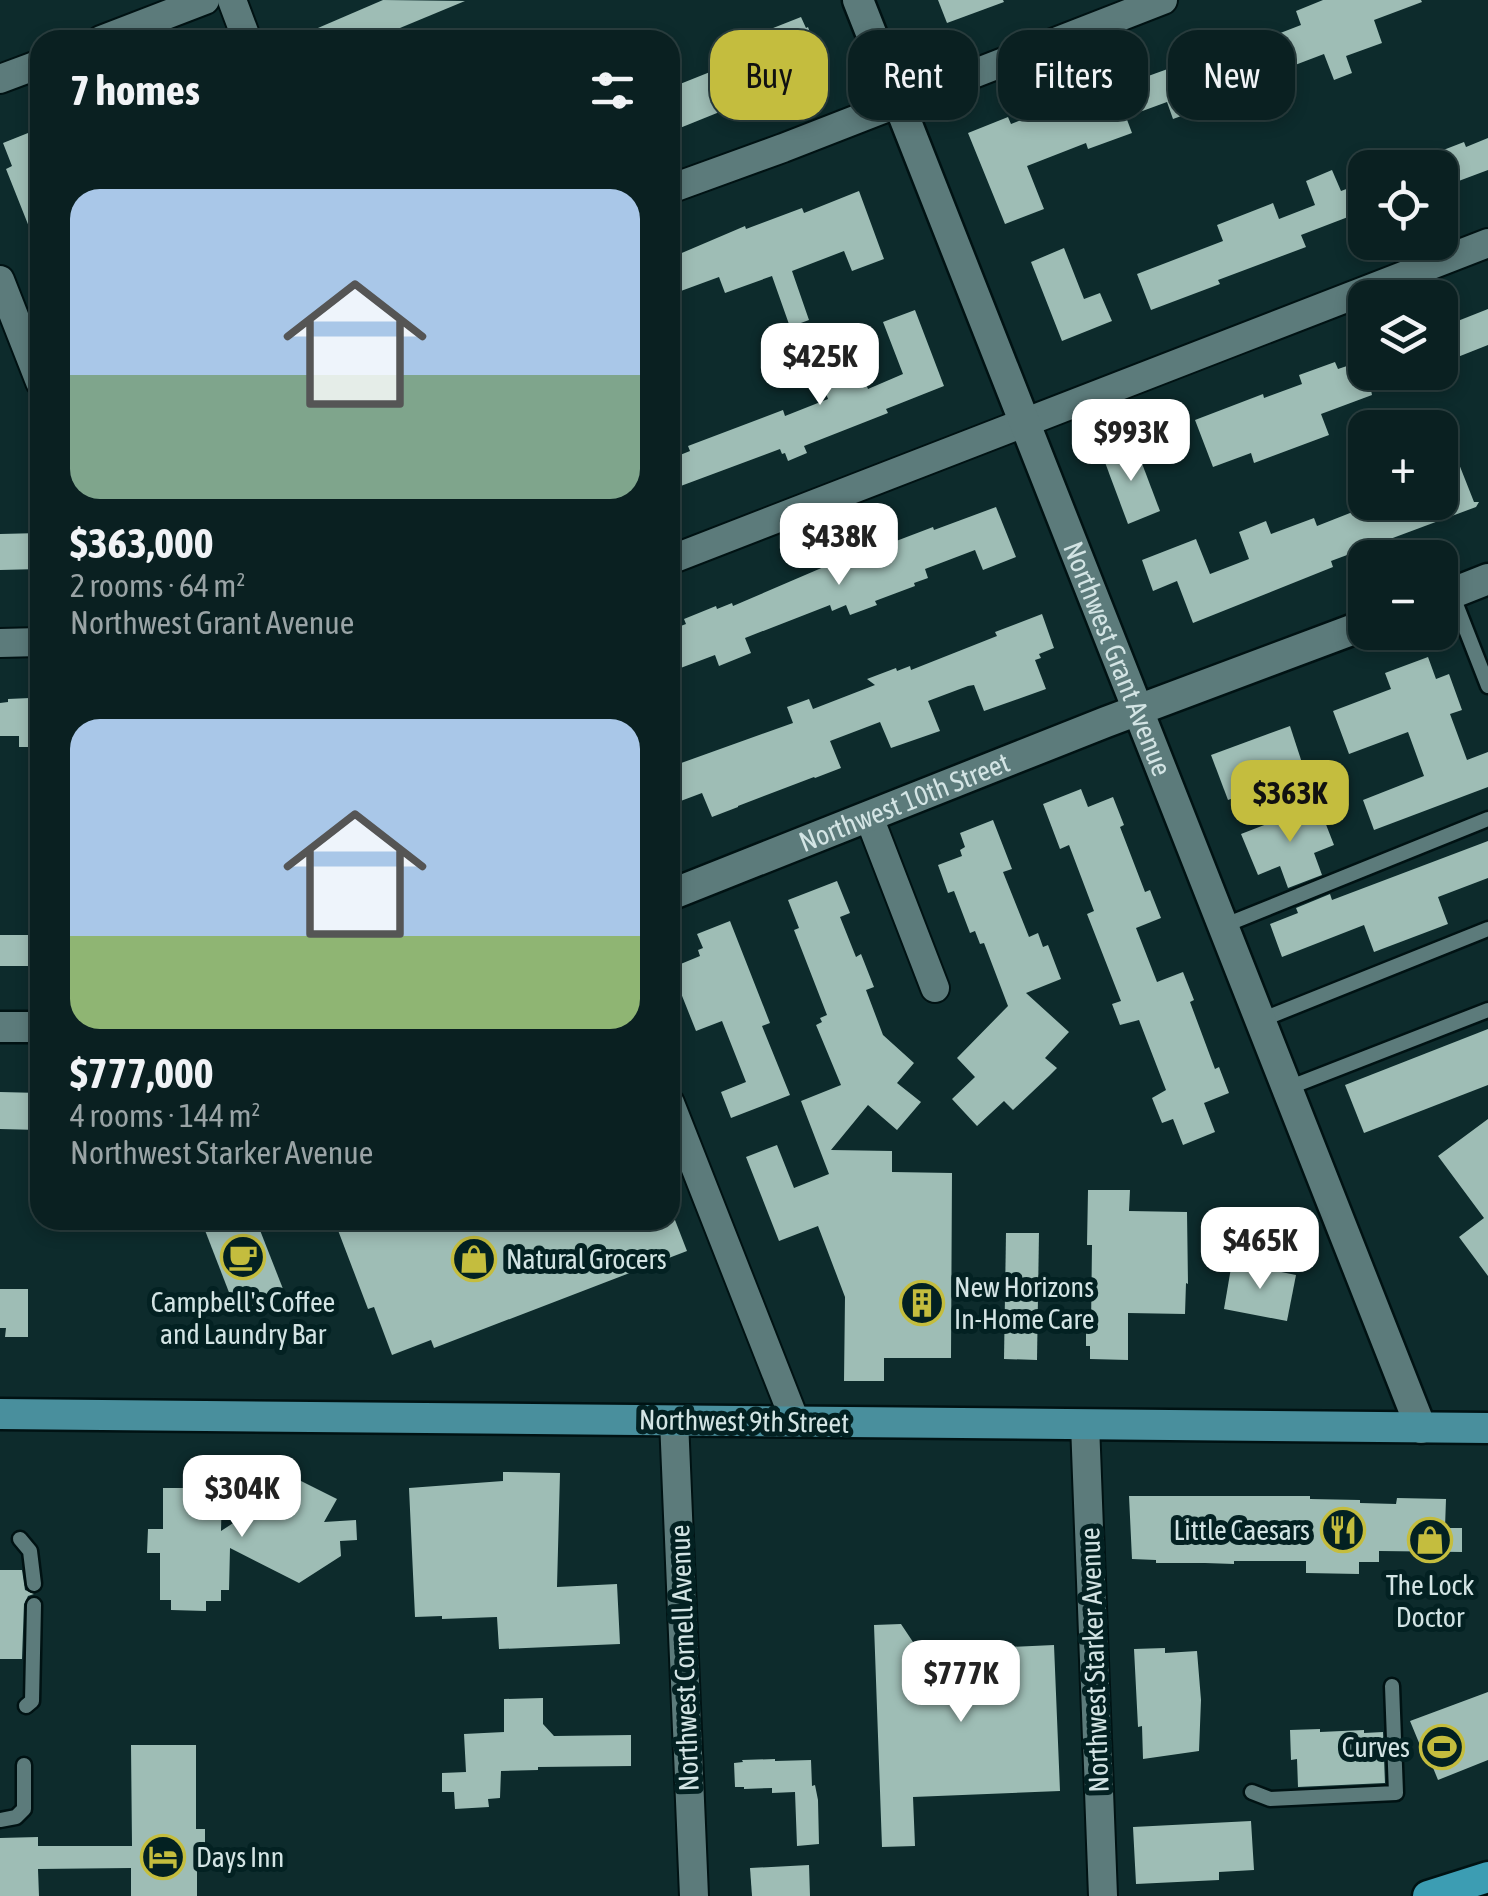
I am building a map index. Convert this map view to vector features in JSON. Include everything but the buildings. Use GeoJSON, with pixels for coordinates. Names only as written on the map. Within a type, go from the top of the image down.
{"type":"FeatureCollection","features":[{"type":"Feature","properties":{"kind":"highway"},"geometry":{"type":"LineString","coordinates":[[1428,1896],[1488,1877]]}},
{"type":"Feature","properties":{"kind":"main road","name":"Northwest Grant Avenue"},"geometry":{"type":"LineString","coordinates":[[858,0],[870,30]]}},
{"type":"Feature","properties":{"kind":"main road","name":"Northwest Grant Avenue"},"geometry":{"type":"LineString","coordinates":[[905,120],[1421,1428]]}},
{"type":"Feature","properties":{"kind":"main road"},"geometry":{"type":"LineString","coordinates":[[1458,590],[1488,579]]}},
{"type":"Feature","properties":{"kind":"main road","name":"Northwest 10th Street"},"geometry":{"type":"LineString","coordinates":[[680,890],[1348,631]]}},
{"type":"Feature","properties":{"kind":"main road"},"geometry":{"type":"LineString","coordinates":[[0,1026],[30,1028]]}},
{"type":"Feature","properties":{"kind":"main road","name":"Northwest 9th Street"},"geometry":{"type":"LineString","coordinates":[[0,1414],[1488,1428]]}},
{"type":"Feature","properties":{"kind":"street"},"geometry":{"type":"LineString","coordinates":[[127,30],[205,0]]}},
{"type":"Feature","properties":{"kind":"street"},"geometry":{"type":"LineString","coordinates":[[232,0],[244,30]]}},
{"type":"Feature","properties":{"kind":"street"},"geometry":{"type":"LineString","coordinates":[[978,71],[1163,0]]}},
{"type":"Feature","properties":{"kind":"street"},"geometry":{"type":"LineString","coordinates":[[0,79],[30,68]]}},
{"type":"Feature","properties":{"kind":"street"},"geometry":{"type":"LineString","coordinates":[[680,185],[853,120]]}},
{"type":"Feature","properties":{"kind":"street"},"geometry":{"type":"LineString","coordinates":[[680,556],[1488,243]]}},
{"type":"Feature","properties":{"kind":"street"},"geometry":{"type":"LineString","coordinates":[[0,280],[30,356]]}},
{"type":"Feature","properties":{"kind":"street"},"geometry":{"type":"LineString","coordinates":[[0,642],[30,642]]}},
{"type":"Feature","properties":{"kind":"street"},"geometry":{"type":"LineString","coordinates":[[869,817],[935,988]]}},
{"type":"Feature","properties":{"kind":"street"},"geometry":{"type":"LineString","coordinates":[[680,1128],[795,1421]]}},
{"type":"Feature","properties":{"kind":"street","name":"Northwest Cornell Avenue"},"geometry":{"type":"LineString","coordinates":[[674,1420],[694,1896]]}},
{"type":"Feature","properties":{"kind":"street","name":"Northwest Starker Avenue"},"geometry":{"type":"LineString","coordinates":[[1085,1424],[1104,1896]]}},
{"type":"Feature","properties":{"kind":"lane"},"geometry":{"type":"LineString","coordinates":[[1458,621],[1488,686]]}},
{"type":"Feature","properties":{"kind":"lane"},"geometry":{"type":"LineString","coordinates":[[1222,926],[1488,819]]}},
{"type":"Feature","properties":{"kind":"lane"},"geometry":{"type":"LineString","coordinates":[[1260,1020],[1488,929]]}},
{"type":"Feature","properties":{"kind":"lane"},"geometry":{"type":"LineString","coordinates":[[1287,1088],[1488,1010]]}},
{"type":"Feature","properties":{"kind":"lane"},"geometry":{"type":"LineString","coordinates":[[20,1539],[30,1551],[34,1584]]}},
{"type":"Feature","properties":{"kind":"lane"},"geometry":{"type":"LineString","coordinates":[[26,1706],[32,1702],[34,1605]]}},
{"type":"Feature","properties":{"kind":"lane"},"geometry":{"type":"LineString","coordinates":[[1252,1792],[1270,1799],[1396,1793],[1392,1686]]}},
{"type":"Feature","properties":{"kind":"lane"},"geometry":{"type":"LineString","coordinates":[[0,1820],[16,1817],[24,1810],[24,1766]]}},
{"type":"Feature","properties":{"kind":"place","name":"Campbell's Coffee and Laundry Bar"},"geometry":{"type":"Point","coordinates":[243,1257]}},
{"type":"Feature","properties":{"kind":"place","name":"Natural Grocers"},"geometry":{"type":"Point","coordinates":[474,1259]}},
{"type":"Feature","properties":{"kind":"place","name":"New Horizons In-Home Care"},"geometry":{"type":"Point","coordinates":[922,1303]}},
{"type":"Feature","properties":{"kind":"place","name":"Little Caesars"},"geometry":{"type":"Point","coordinates":[1343,1530]}},
{"type":"Feature","properties":{"kind":"place","name":"The Lock Doctor"},"geometry":{"type":"Point","coordinates":[1430,1540]}},
{"type":"Feature","properties":{"kind":"place","name":"Curves"},"geometry":{"type":"Point","coordinates":[1442,1747]}},
{"type":"Feature","properties":{"kind":"place","name":"Days Inn"},"geometry":{"type":"Point","coordinates":[163,1857]}}]}
